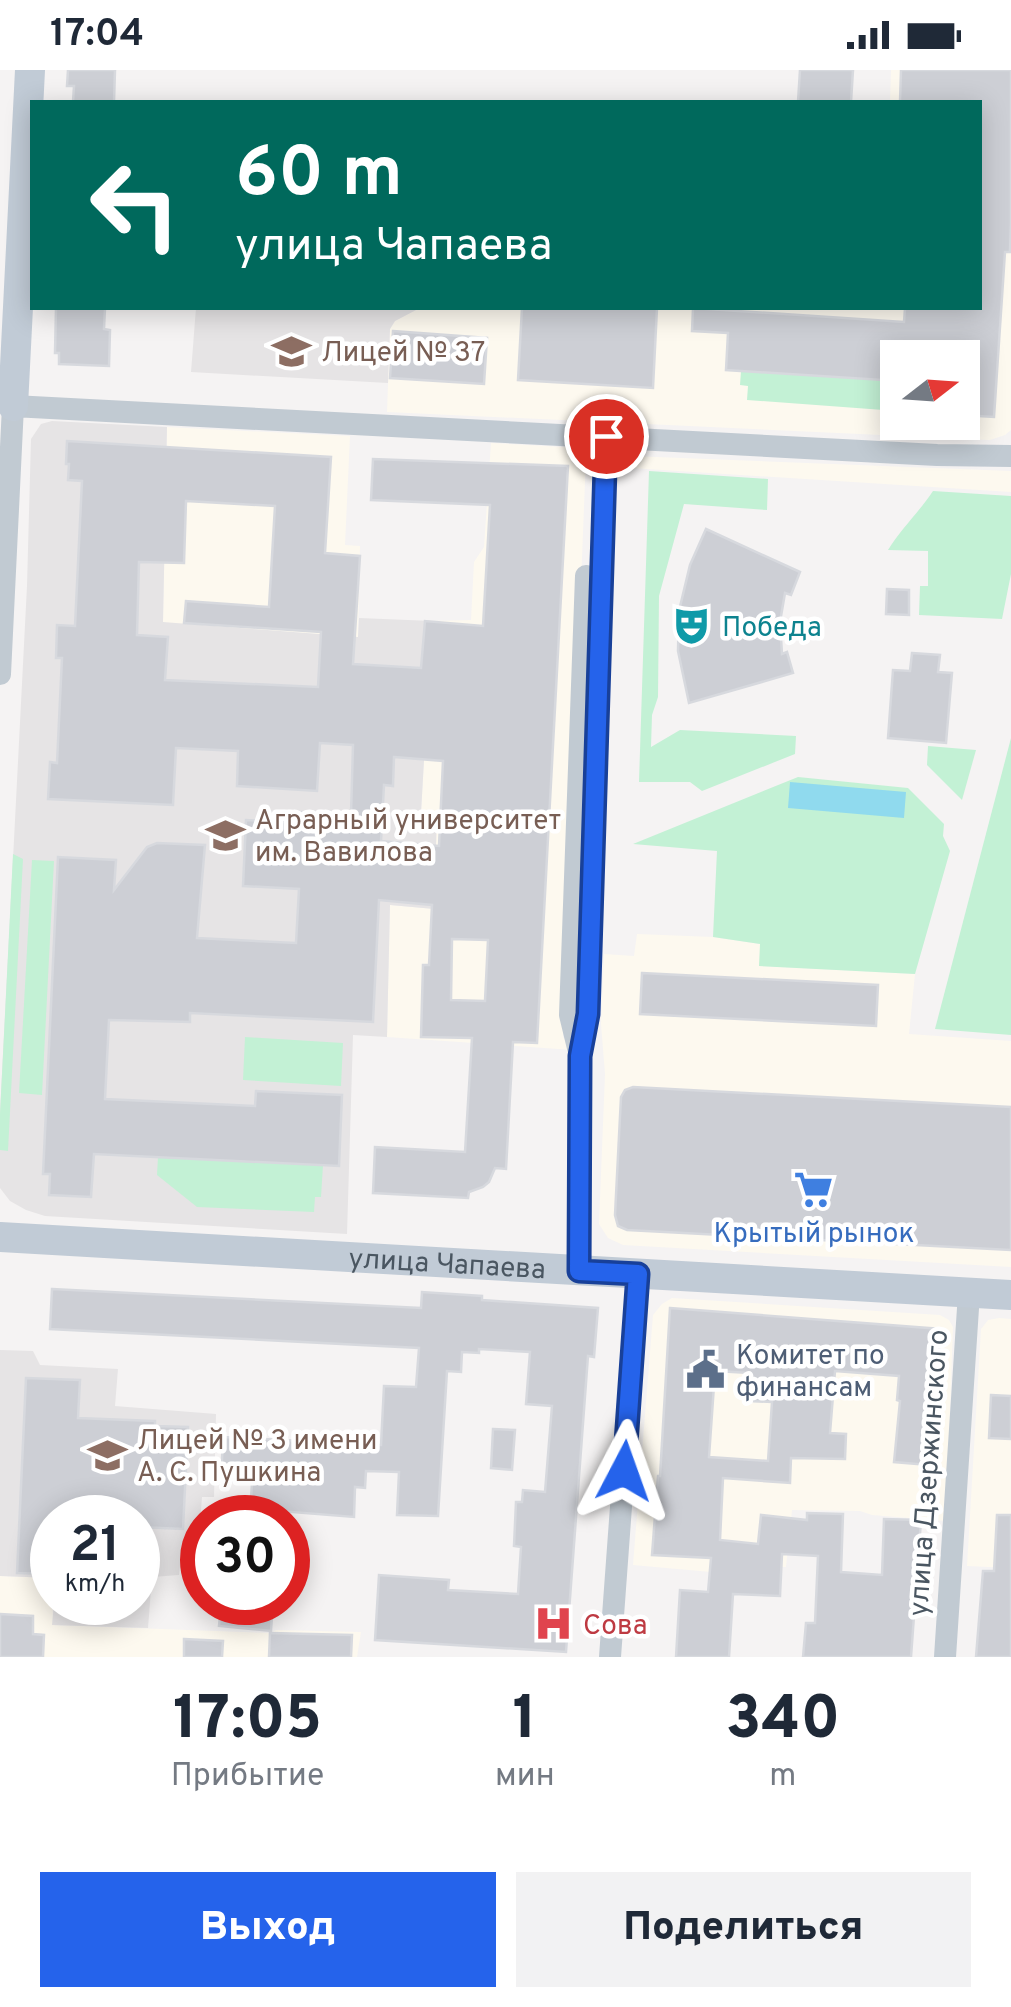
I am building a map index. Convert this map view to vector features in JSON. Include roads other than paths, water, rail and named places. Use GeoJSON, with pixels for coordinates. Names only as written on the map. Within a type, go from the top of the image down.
{"type":"FeatureCollection","features":[{"type":"Feature","properties":{"kind":"street"},"geometry":{"type":"LineString","coordinates":[[0,674],[30,70]]}},
{"type":"Feature","properties":{"kind":"street"},"geometry":{"type":"LineString","coordinates":[[12,406],[1000,456]]}},
{"type":"Feature","properties":{"kind":"street"},"geometry":{"type":"LineString","coordinates":[[579,1271],[580,1056],[570,1015],[600,436]]}},
{"type":"Feature","properties":{"kind":"street","name":"улица Чапаева"},"geometry":{"type":"LineString","coordinates":[[0,1237],[1011,1294]]}},
{"type":"Feature","properties":{"kind":"street"},"geometry":{"type":"LineString","coordinates":[[610,1657],[638,1274]]}},
{"type":"Feature","properties":{"kind":"street","name":"улица Дзержинского"},"geometry":{"type":"LineString","coordinates":[[945,1657],[970,1292]]}},
{"type":"Feature","properties":{"kind":"water"},"geometry":{"type":"Polygon","coordinates":[[[790,782],[906,792],[904,818],[788,808],[790,782]]]}},
{"type":"Feature","properties":{"kind":"place","name":"Лицей № 37"},"geometry":{"type":"Point","coordinates":[291,351]}},
{"type":"Feature","properties":{"kind":"place","name":"Победа"},"geometry":{"type":"Point","coordinates":[692,626]}},
{"type":"Feature","properties":{"kind":"place","name":"Аграрный университет им. Вавилова"},"geometry":{"type":"Point","coordinates":[225,835]}},
{"type":"Feature","properties":{"kind":"place","name":"Крытый рынок"},"geometry":{"type":"Point","coordinates":[814,1189]}},
{"type":"Feature","properties":{"kind":"place","name":"Комитет по финансам"},"geometry":{"type":"Point","coordinates":[706,1370]}},
{"type":"Feature","properties":{"kind":"place","name":"Лицей № 3 имени А. С. Пушкина"},"geometry":{"type":"Point","coordinates":[107,1455]}},
{"type":"Feature","properties":{"kind":"place","name":"Сова"},"geometry":{"type":"Point","coordinates":[553,1624]}}]}
